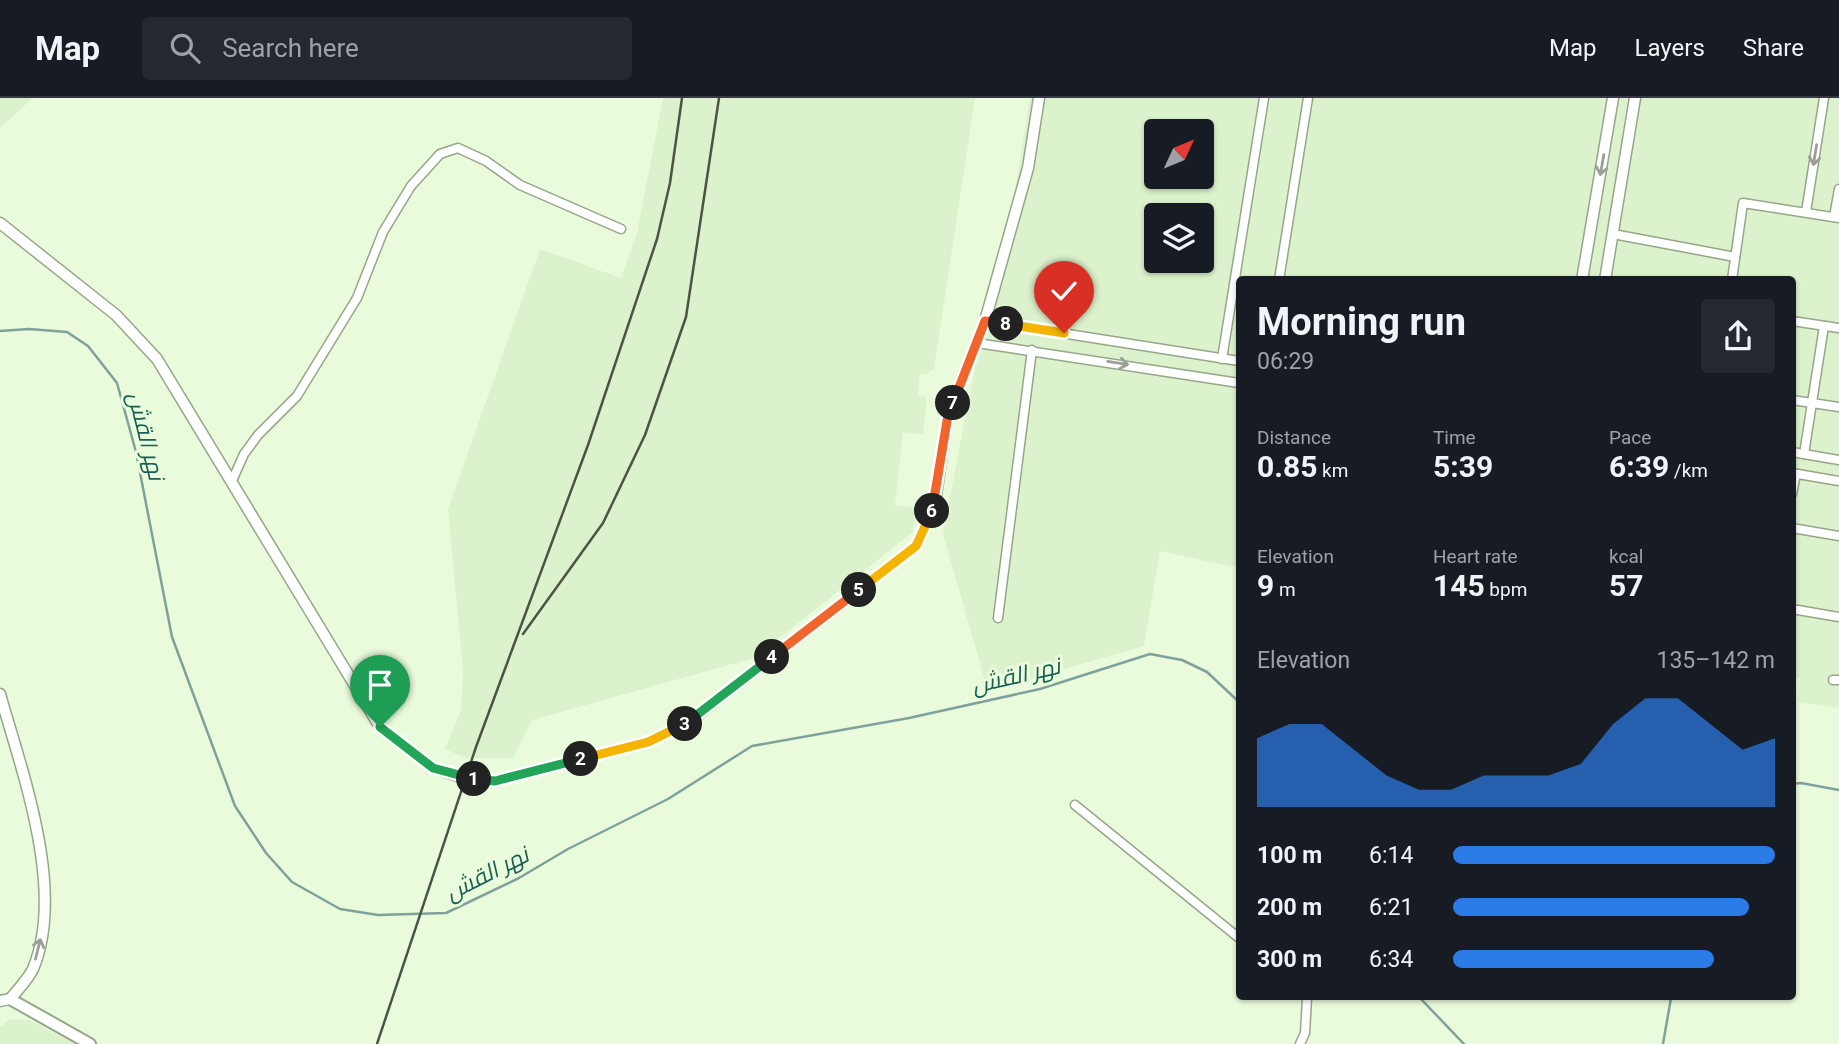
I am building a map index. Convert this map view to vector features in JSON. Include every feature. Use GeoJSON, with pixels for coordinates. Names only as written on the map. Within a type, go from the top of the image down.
{"type":"FeatureCollection","features":[{"type":"Feature","properties":{"kind":"main road"},"geometry":{"type":"LineString","coordinates":[[5,1000],[90,1044]]}},
{"type":"Feature","properties":{"kind":"street"},"geometry":{"type":"LineString","coordinates":[[0,223],[116,315],[157,359],[380,727],[433,768],[464,778],[495,781],[648,742],[686,724],[916,546],[933,508],[948,415],[985,321],[1028,168],[1039,98]]}},
{"type":"Feature","properties":{"kind":"street"},"geometry":{"type":"LineString","coordinates":[[1222,359],[1264,98]]}},
{"type":"Feature","properties":{"kind":"street"},"geometry":{"type":"LineString","coordinates":[[1280,276],[1308,98]]}},
{"type":"Feature","properties":{"kind":"street"},"geometry":{"type":"LineString","coordinates":[[1583,276],[1614,98]]}},
{"type":"Feature","properties":{"kind":"street"},"geometry":{"type":"LineString","coordinates":[[1606,276],[1635,98]]}},
{"type":"Feature","properties":{"kind":"street"},"geometry":{"type":"LineString","coordinates":[[1806,212],[1824,98]]}},
{"type":"Feature","properties":{"kind":"street"},"geometry":{"type":"LineString","coordinates":[[232,481],[244,454],[258,435],[297,396],[357,298],[383,232],[411,186],[440,154],[458,148],[486,161],[520,186],[621,229]]}},
{"type":"Feature","properties":{"kind":"street"},"geometry":{"type":"LineString","coordinates":[[1733,276],[1743,203],[1837,217],[1839,189]]}},
{"type":"Feature","properties":{"kind":"street"},"geometry":{"type":"LineString","coordinates":[[1613,234],[1735,257]]}},
{"type":"Feature","properties":{"kind":"street"},"geometry":{"type":"LineString","coordinates":[[985,321],[1236,361]]}},
{"type":"Feature","properties":{"kind":"street"},"geometry":{"type":"LineString","coordinates":[[1228,322],[1236,323]]}},
{"type":"Feature","properties":{"kind":"street"},"geometry":{"type":"LineString","coordinates":[[1796,322],[1839,328]]}},
{"type":"Feature","properties":{"kind":"street"},"geometry":{"type":"LineString","coordinates":[[1804,454],[1824,326]]}},
{"type":"Feature","properties":{"kind":"street"},"geometry":{"type":"LineString","coordinates":[[977,344],[1032,350],[1236,383]]}},
{"type":"Feature","properties":{"kind":"street"},"geometry":{"type":"LineString","coordinates":[[999,618],[1032,350]]}},
{"type":"Feature","properties":{"kind":"street"},"geometry":{"type":"LineString","coordinates":[[1796,401],[1839,407]]}},
{"type":"Feature","properties":{"kind":"street"},"geometry":{"type":"LineString","coordinates":[[1796,453],[1839,460]]}},
{"type":"Feature","properties":{"kind":"street"},"geometry":{"type":"LineString","coordinates":[[1796,474],[1839,481]]}},
{"type":"Feature","properties":{"kind":"street"},"geometry":{"type":"LineString","coordinates":[[1796,529],[1839,536]]}},
{"type":"Feature","properties":{"kind":"street"},"geometry":{"type":"LineString","coordinates":[[1796,610],[1839,617]]}},
{"type":"Feature","properties":{"kind":"street"},"geometry":{"type":"LineString","coordinates":[[0,694],[39,835],[44,898],[40,946],[32,971],[5,1000]]}},
{"type":"Feature","properties":{"kind":"street"},"geometry":{"type":"LineString","coordinates":[[1075,805],[1236,936]]}},
{"type":"Feature","properties":{"kind":"street"},"geometry":{"type":"LineString","coordinates":[[1300,1044],[1305,1033],[1307,1000]]}},
{"type":"Feature","properties":{"kind":"shaded area"},"geometry":{"type":"Polygon","coordinates":[[[0,98],[33,98],[0,128],[0,98]]]}},
{"type":"Feature","properties":{"kind":"shaded area"},"geometry":{"type":"Polygon","coordinates":[[[663,98],[975,98],[934,369],[920,374],[918,395],[927,397],[923,434],[903,432],[895,505],[916,508],[913,532],[754,658],[532,720],[513,758],[466,758],[445,749],[461,710],[463,672],[448,509],[540,249],[621,278],[637,233],[663,98]]]}},
{"type":"Feature","properties":{"kind":"shaded area"},"geometry":{"type":"Polygon","coordinates":[[[1030,98],[1839,98],[1839,708],[1798,702],[1800,679],[1796,678],[1796,276],[1236,276],[1236,567],[1160,551],[1144,646],[988,691],[943,534],[977,356],[995,313],[1030,98]]]}},
{"type":"Feature","properties":{"kind":"shaded area"},"geometry":{"type":"Polygon","coordinates":[[[11,1019],[29,1020],[76,1044],[0,1044],[0,1027],[11,1019]]]}},
{"type":"Feature","properties":{"kind":"waterway","name":"نهر القش"},"geometry":{"type":"LineString","coordinates":[[0,331],[29,329],[67,332],[88,346],[117,383],[136,452],[172,637],[235,806],[266,853],[292,882],[340,909],[378,915],[446,913],[519,878],[568,849],[668,799],[752,746],[909,718],[1040,689],[1150,654],[1182,660],[1207,672],[1236,699]]}},
{"type":"Feature","properties":{"kind":"waterway","name":"نهر القش"},"geometry":{"type":"LineString","coordinates":[[1796,784],[1839,790]]}},
{"type":"Feature","properties":{"kind":"waterway","name":"نهر القش"},"geometry":{"type":"LineString","coordinates":[[1422,1000],[1464,1044]]}},
{"type":"Feature","properties":{"kind":"waterway","name":"نهر القش"},"geometry":{"type":"LineString","coordinates":[[1663,1044],[1671,1000]]}},
{"type":"Feature","properties":{"kind":"railway"},"geometry":{"type":"LineString","coordinates":[[377,1044],[476,747],[588,445],[657,239],[670,183],[682,98]]}},
{"type":"Feature","properties":{"kind":"railway"},"geometry":{"type":"LineString","coordinates":[[523,634],[603,523],[645,435],[686,317],[719,98]]}},
{"type":"Feature","properties":{"kind":"route"},"geometry":{"type":"LineString","coordinates":[[380,727],[433,768],[464,778],[495,781],[648,742],[686,724],[916,546],[933,508],[948,415],[985,321],[1064,333]]}}]}
